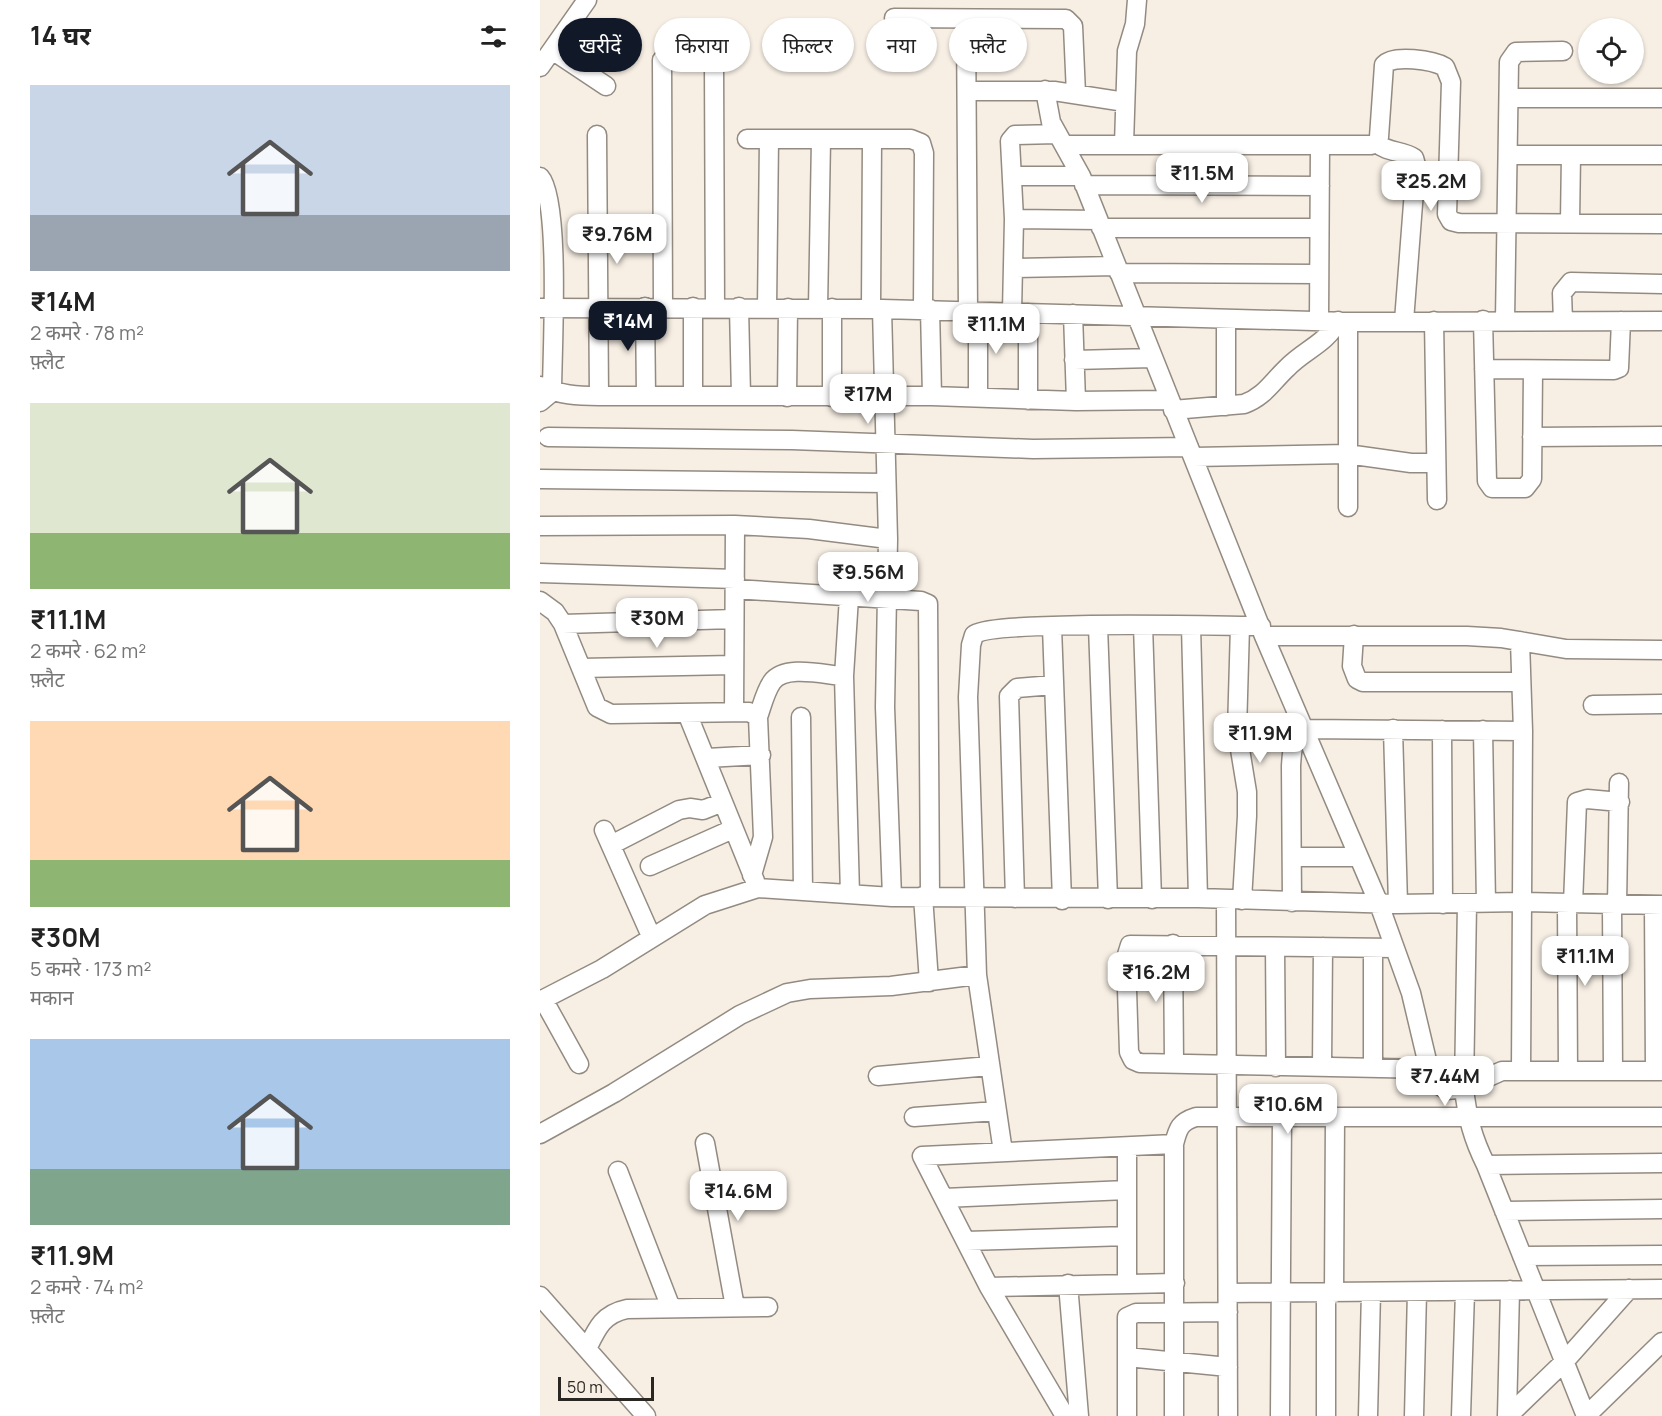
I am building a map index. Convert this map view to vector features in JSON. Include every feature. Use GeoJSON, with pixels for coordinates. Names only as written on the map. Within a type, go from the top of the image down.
{"type":"FeatureCollection","features":[{"type":"Feature","properties":{"kind":"street"},"geometry":{"type":"LineString","coordinates":[[540,67],[587,0]]}},
{"type":"Feature","properties":{"kind":"street"},"geometry":{"type":"LineString","coordinates":[[1124,144],[1127,51],[1135,24],[1137,0]]}},
{"type":"Feature","properties":{"kind":"street"},"geometry":{"type":"LineString","coordinates":[[1027,19],[1066,19],[1070,21],[1076,94]]}},
{"type":"Feature","properties":{"kind":"street"},"geometry":{"type":"LineString","coordinates":[[552,50],[606,86]]}},
{"type":"Feature","properties":{"kind":"street"},"geometry":{"type":"LineString","coordinates":[[1505,320],[1509,62],[1511,56],[1522,51],[1563,51]]}},
{"type":"Feature","properties":{"kind":"street"},"geometry":{"type":"LineString","coordinates":[[1377,143],[1382,72],[1387,61],[1429,61],[1445,66],[1451,82],[1447,214],[1451,221],[1460,223],[1662,224]]}},
{"type":"Feature","properties":{"kind":"street"},"geometry":{"type":"LineString","coordinates":[[662,72],[663,307]]}},
{"type":"Feature","properties":{"kind":"street"},"geometry":{"type":"LineString","coordinates":[[714,72],[715,307]]}},
{"type":"Feature","properties":{"kind":"street"},"geometry":{"type":"LineString","coordinates":[[967,72],[973,311],[978,397]]}},
{"type":"Feature","properties":{"kind":"street"},"geometry":{"type":"LineString","coordinates":[[968,91],[1045,90],[1125,102]]}},
{"type":"Feature","properties":{"kind":"street"},"geometry":{"type":"LineString","coordinates":[[579,1064],[542,1000],[602,969],[651,936],[705,905],[755,881],[802,890],[892,897],[1062,900],[1198,898],[1378,904],[1523,902],[1658,905],[1659,1071],[1494,1072],[1464,1088],[1448,1090],[1439,1085],[1429,1069],[1421,1024],[1378,904],[1263,631],[1082,181],[1049,116],[1045,90]]}},
{"type":"Feature","properties":{"kind":"street"},"geometry":{"type":"LineString","coordinates":[[1509,98],[1662,99]]}},
{"type":"Feature","properties":{"kind":"street"},"geometry":{"type":"LineString","coordinates":[[597,135],[599,396]]}},
{"type":"Feature","properties":{"kind":"street"},"geometry":{"type":"LineString","coordinates":[[1028,400],[1020,312],[1013,267],[1011,136],[1124,144],[1377,143],[1387,149],[1409,154],[1414,158],[1416,165],[1404,321]]}},
{"type":"Feature","properties":{"kind":"street"},"geometry":{"type":"LineString","coordinates":[[747,139],[917,140],[923,147],[927,309],[932,396]]}},
{"type":"Feature","properties":{"kind":"street"},"geometry":{"type":"LineString","coordinates":[[767,308],[769,139]]}},
{"type":"Feature","properties":{"kind":"street"},"geometry":{"type":"LineString","coordinates":[[821,140],[825,308],[832,397]]}},
{"type":"Feature","properties":{"kind":"street"},"geometry":{"type":"LineString","coordinates":[[872,140],[888,539],[886,718],[892,897]]}},
{"type":"Feature","properties":{"kind":"street"},"geometry":{"type":"LineString","coordinates":[[1319,321],[1320,145]]}},
{"type":"Feature","properties":{"kind":"street"},"geometry":{"type":"LineString","coordinates":[[1508,155],[1662,155]]}},
{"type":"Feature","properties":{"kind":"street"},"geometry":{"type":"LineString","coordinates":[[1570,155],[1570,222]]}},
{"type":"Feature","properties":{"kind":"street"},"geometry":{"type":"LineString","coordinates":[[1013,176],[1082,181],[1320,186]]}},
{"type":"Feature","properties":{"kind":"street"},"geometry":{"type":"LineString","coordinates":[[540,177],[548,192],[550,213],[544,393],[599,396],[932,396],[1226,406],[1255,400],[1287,368],[1330,336],[1343,322]]}},
{"type":"Feature","properties":{"kind":"street"},"geometry":{"type":"LineString","coordinates":[[1014,219],[1099,224],[1319,228]]}},
{"type":"Feature","properties":{"kind":"street"},"geometry":{"type":"LineString","coordinates":[[1013,267],[1319,274]]}},
{"type":"Feature","properties":{"kind":"street"},"geometry":{"type":"LineString","coordinates":[[1563,321],[1562,293],[1571,282],[1662,284]]}},
{"type":"Feature","properties":{"kind":"street"},"geometry":{"type":"LineString","coordinates":[[645,307],[646,396]]}},
{"type":"Feature","properties":{"kind":"street"},"geometry":{"type":"LineString","coordinates":[[693,307],[693,396]]}},
{"type":"Feature","properties":{"kind":"street"},"geometry":{"type":"LineString","coordinates":[[739,307],[741,396]]}},
{"type":"Feature","properties":{"kind":"street"},"geometry":{"type":"LineString","coordinates":[[546,308],[877,308],[1343,322],[1662,321]]}},
{"type":"Feature","properties":{"kind":"street"},"geometry":{"type":"LineString","coordinates":[[786,397],[788,308]]}},
{"type":"Feature","properties":{"kind":"street"},"geometry":{"type":"LineString","coordinates":[[1073,314],[1076,401]]}},
{"type":"Feature","properties":{"kind":"street"},"geometry":{"type":"LineString","coordinates":[[1226,406],[1227,320]]}},
{"type":"Feature","properties":{"kind":"street"},"geometry":{"type":"LineString","coordinates":[[1483,320],[1489,485],[1498,489],[1525,488],[1529,485],[1533,370]]}},
{"type":"Feature","properties":{"kind":"street"},"geometry":{"type":"LineString","coordinates":[[1434,321],[1437,500]]}},
{"type":"Feature","properties":{"kind":"street"},"geometry":{"type":"LineString","coordinates":[[1484,369],[1607,371],[1619,368],[1621,321]]}},
{"type":"Feature","properties":{"kind":"street"},"geometry":{"type":"LineString","coordinates":[[1343,322],[1348,507]]}},
{"type":"Feature","properties":{"kind":"street"},"geometry":{"type":"LineString","coordinates":[[1074,360],[1152,358]]}},
{"type":"Feature","properties":{"kind":"street"},"geometry":{"type":"LineString","coordinates":[[1532,436],[1662,435]]}},
{"type":"Feature","properties":{"kind":"street"},"geometry":{"type":"LineString","coordinates":[[548,438],[1347,454],[1411,463],[1436,463]]}},
{"type":"Feature","properties":{"kind":"street"},"geometry":{"type":"LineString","coordinates":[[540,479],[885,483]]}},
{"type":"Feature","properties":{"kind":"street"},"geometry":{"type":"LineString","coordinates":[[540,526],[735,525],[888,539]]}},
{"type":"Feature","properties":{"kind":"street"},"geometry":{"type":"LineString","coordinates":[[735,525],[733,665],[735,712]]}},
{"type":"Feature","properties":{"kind":"street"},"geometry":{"type":"LineString","coordinates":[[540,573],[735,584],[849,597],[921,601],[928,604],[930,612],[927,896],[929,982]]}},
{"type":"Feature","properties":{"kind":"street"},"geometry":{"type":"LineString","coordinates":[[849,597],[844,676],[850,894]]}},
{"type":"Feature","properties":{"kind":"street"},"geometry":{"type":"LineString","coordinates":[[540,601],[555,612],[563,624],[597,707],[602,712],[749,712],[758,717]]}},
{"type":"Feature","properties":{"kind":"street"},"geometry":{"type":"LineString","coordinates":[[563,624],[734,619]]}},
{"type":"Feature","properties":{"kind":"street"},"geometry":{"type":"LineString","coordinates":[[1143,625],[1152,899]]}},
{"type":"Feature","properties":{"kind":"street"},"geometry":{"type":"LineString","coordinates":[[1098,626],[1108,899]]}},
{"type":"Feature","properties":{"kind":"street"},"geometry":{"type":"LineString","coordinates":[[1191,626],[1198,898]]}},
{"type":"Feature","properties":{"kind":"street"},"geometry":{"type":"LineString","coordinates":[[1228,1416],[1227,946],[1247,816],[1247,792],[1237,740],[1240,626]]}},
{"type":"Feature","properties":{"kind":"street"},"geometry":{"type":"LineString","coordinates":[[1003,1152],[977,975],[968,697],[971,645],[974,635],[983,631],[1052,627],[1240,626],[1263,631],[1467,636],[1520,641],[1566,649],[1662,650]]}},
{"type":"Feature","properties":{"kind":"street"},"geometry":{"type":"LineString","coordinates":[[1052,627],[1062,900]]}},
{"type":"Feature","properties":{"kind":"street"},"geometry":{"type":"LineString","coordinates":[[1354,635],[1352,666],[1357,679],[1363,681],[1521,682]]}},
{"type":"Feature","properties":{"kind":"street"},"geometry":{"type":"LineString","coordinates":[[1520,641],[1523,731],[1521,1071]]}},
{"type":"Feature","properties":{"kind":"street"},"geometry":{"type":"LineString","coordinates":[[581,668],[733,665]]}},
{"type":"Feature","properties":{"kind":"street"},"geometry":{"type":"LineString","coordinates":[[755,881],[763,837],[758,717],[768,688],[774,680],[793,672],[844,676]]}},
{"type":"Feature","properties":{"kind":"street"},"geometry":{"type":"LineString","coordinates":[[1015,898],[1009,696],[1017,688],[1053,685]]}},
{"type":"Feature","properties":{"kind":"street"},"geometry":{"type":"LineString","coordinates":[[1593,705],[1662,704]]}},
{"type":"Feature","properties":{"kind":"street"},"geometry":{"type":"LineString","coordinates":[[687,713],[755,881]]}},
{"type":"Feature","properties":{"kind":"street"},"geometry":{"type":"LineString","coordinates":[[801,717],[802,890]]}},
{"type":"Feature","properties":{"kind":"street"},"geometry":{"type":"LineString","coordinates":[[1292,902],[1293,745],[1298,734],[1304,729],[1523,731]]}},
{"type":"Feature","properties":{"kind":"street"},"geometry":{"type":"LineString","coordinates":[[1393,729],[1398,904]]}},
{"type":"Feature","properties":{"kind":"street"},"geometry":{"type":"LineString","coordinates":[[1442,730],[1443,904]]}},
{"type":"Feature","properties":{"kind":"street"},"geometry":{"type":"LineString","coordinates":[[1483,730],[1486,903]]}},
{"type":"Feature","properties":{"kind":"street"},"geometry":{"type":"LineString","coordinates":[[707,758],[761,755]]}},
{"type":"Feature","properties":{"kind":"street"},"geometry":{"type":"LineString","coordinates":[[1613,1071],[1614,905],[1619,783]]}},
{"type":"Feature","properties":{"kind":"street"},"geometry":{"type":"LineString","coordinates":[[1568,1071],[1570,904],[1577,802],[1587,799],[1620,802]]}},
{"type":"Feature","properties":{"kind":"street"},"geometry":{"type":"LineString","coordinates":[[651,936],[607,838],[679,810],[690,808],[703,810],[723,802]]}},
{"type":"Feature","properties":{"kind":"street"},"geometry":{"type":"LineString","coordinates":[[650,866],[733,829]]}},
{"type":"Feature","properties":{"kind":"street"},"geometry":{"type":"LineString","coordinates":[[1292,857],[1358,857]]}},
{"type":"Feature","properties":{"kind":"street"},"geometry":{"type":"LineString","coordinates":[[1467,904],[1464,1088],[1472,1138],[1486,1165],[1586,1416],[1662,1342]]}},
{"type":"Feature","properties":{"kind":"street"},"geometry":{"type":"LineString","coordinates":[[1173,944],[1174,1062]]}},
{"type":"Feature","properties":{"kind":"street"},"geometry":{"type":"LineString","coordinates":[[1394,948],[1130,945],[1126,958],[1129,1052],[1133,1060],[1140,1063],[1429,1069]]}},
{"type":"Feature","properties":{"kind":"street"},"geometry":{"type":"LineString","coordinates":[[1275,947],[1276,1066]]}},
{"type":"Feature","properties":{"kind":"street"},"geometry":{"type":"LineString","coordinates":[[1322,1067],[1323,947]]}},
{"type":"Feature","properties":{"kind":"street"},"geometry":{"type":"LineString","coordinates":[[1373,948],[1373,1068]]}},
{"type":"Feature","properties":{"kind":"street"},"geometry":{"type":"LineString","coordinates":[[540,1134],[614,1093],[741,1015],[787,993],[810,989],[929,982],[977,975]]}},
{"type":"Feature","properties":{"kind":"street"},"geometry":{"type":"LineString","coordinates":[[878,1076],[989,1066]]}},
{"type":"Feature","properties":{"kind":"street"},"geometry":{"type":"LineString","coordinates":[[914,1117],[996,1111]]}},
{"type":"Feature","properties":{"kind":"street"},"geometry":{"type":"LineString","coordinates":[[1174,1416],[1174,1144],[1178,1127],[1185,1120],[1196,1117],[1662,1117]]}},
{"type":"Feature","properties":{"kind":"street"},"geometry":{"type":"LineString","coordinates":[[1280,1416],[1281,1117]]}},
{"type":"Feature","properties":{"kind":"street"},"geometry":{"type":"LineString","coordinates":[[1326,1416],[1335,1117]]}},
{"type":"Feature","properties":{"kind":"street"},"geometry":{"type":"LineString","coordinates":[[705,1143],[735,1307]]}},
{"type":"Feature","properties":{"kind":"street"},"geometry":{"type":"LineString","coordinates":[[1065,1416],[989,1287],[922,1156],[1174,1144]]}},
{"type":"Feature","properties":{"kind":"street"},"geometry":{"type":"LineString","coordinates":[[1127,1146],[1127,1282]]}},
{"type":"Feature","properties":{"kind":"street"},"geometry":{"type":"LineString","coordinates":[[1486,1165],[1662,1163]]}},
{"type":"Feature","properties":{"kind":"street"},"geometry":{"type":"LineString","coordinates":[[618,1171],[671,1308]]}},
{"type":"Feature","properties":{"kind":"street"},"geometry":{"type":"LineString","coordinates":[[944,1198],[1127,1190]]}},
{"type":"Feature","properties":{"kind":"street"},"geometry":{"type":"LineString","coordinates":[[1504,1211],[1662,1209]]}},
{"type":"Feature","properties":{"kind":"street"},"geometry":{"type":"LineString","coordinates":[[966,1241],[1127,1236]]}},
{"type":"Feature","properties":{"kind":"street"},"geometry":{"type":"LineString","coordinates":[[1522,1256],[1662,1255]]}},
{"type":"Feature","properties":{"kind":"street"},"geometry":{"type":"LineString","coordinates":[[989,1287],[1127,1282],[1175,1283]]}},
{"type":"Feature","properties":{"kind":"street"},"geometry":{"type":"LineString","coordinates":[[1068,1284],[1079,1416]]}},
{"type":"Feature","properties":{"kind":"street"},"geometry":{"type":"LineString","coordinates":[[1228,1293],[1662,1289]]}},
{"type":"Feature","properties":{"kind":"street"},"geometry":{"type":"LineString","coordinates":[[1508,1416],[1510,1290]]}},
{"type":"Feature","properties":{"kind":"street"},"geometry":{"type":"LineString","coordinates":[[1508,1416],[1564,1362],[1629,1290]]}},
{"type":"Feature","properties":{"kind":"street"},"geometry":{"type":"LineString","coordinates":[[1368,1416],[1371,1292]]}},
{"type":"Feature","properties":{"kind":"street"},"geometry":{"type":"LineString","coordinates":[[1414,1416],[1417,1292]]}},
{"type":"Feature","properties":{"kind":"street"},"geometry":{"type":"LineString","coordinates":[[1461,1416],[1465,1292]]}},
{"type":"Feature","properties":{"kind":"street"},"geometry":{"type":"LineString","coordinates":[[540,1296],[646,1416]]}},
{"type":"Feature","properties":{"kind":"street"},"geometry":{"type":"LineString","coordinates":[[587,1349],[598,1327],[614,1312],[671,1308],[768,1307]]}},
{"type":"Feature","properties":{"kind":"street"},"geometry":{"type":"LineString","coordinates":[[1127,1416],[1127,1317],[1136,1313],[1228,1312]]}},
{"type":"Feature","properties":{"kind":"street"},"geometry":{"type":"LineString","coordinates":[[1126,1358],[1228,1367]]}}]}
